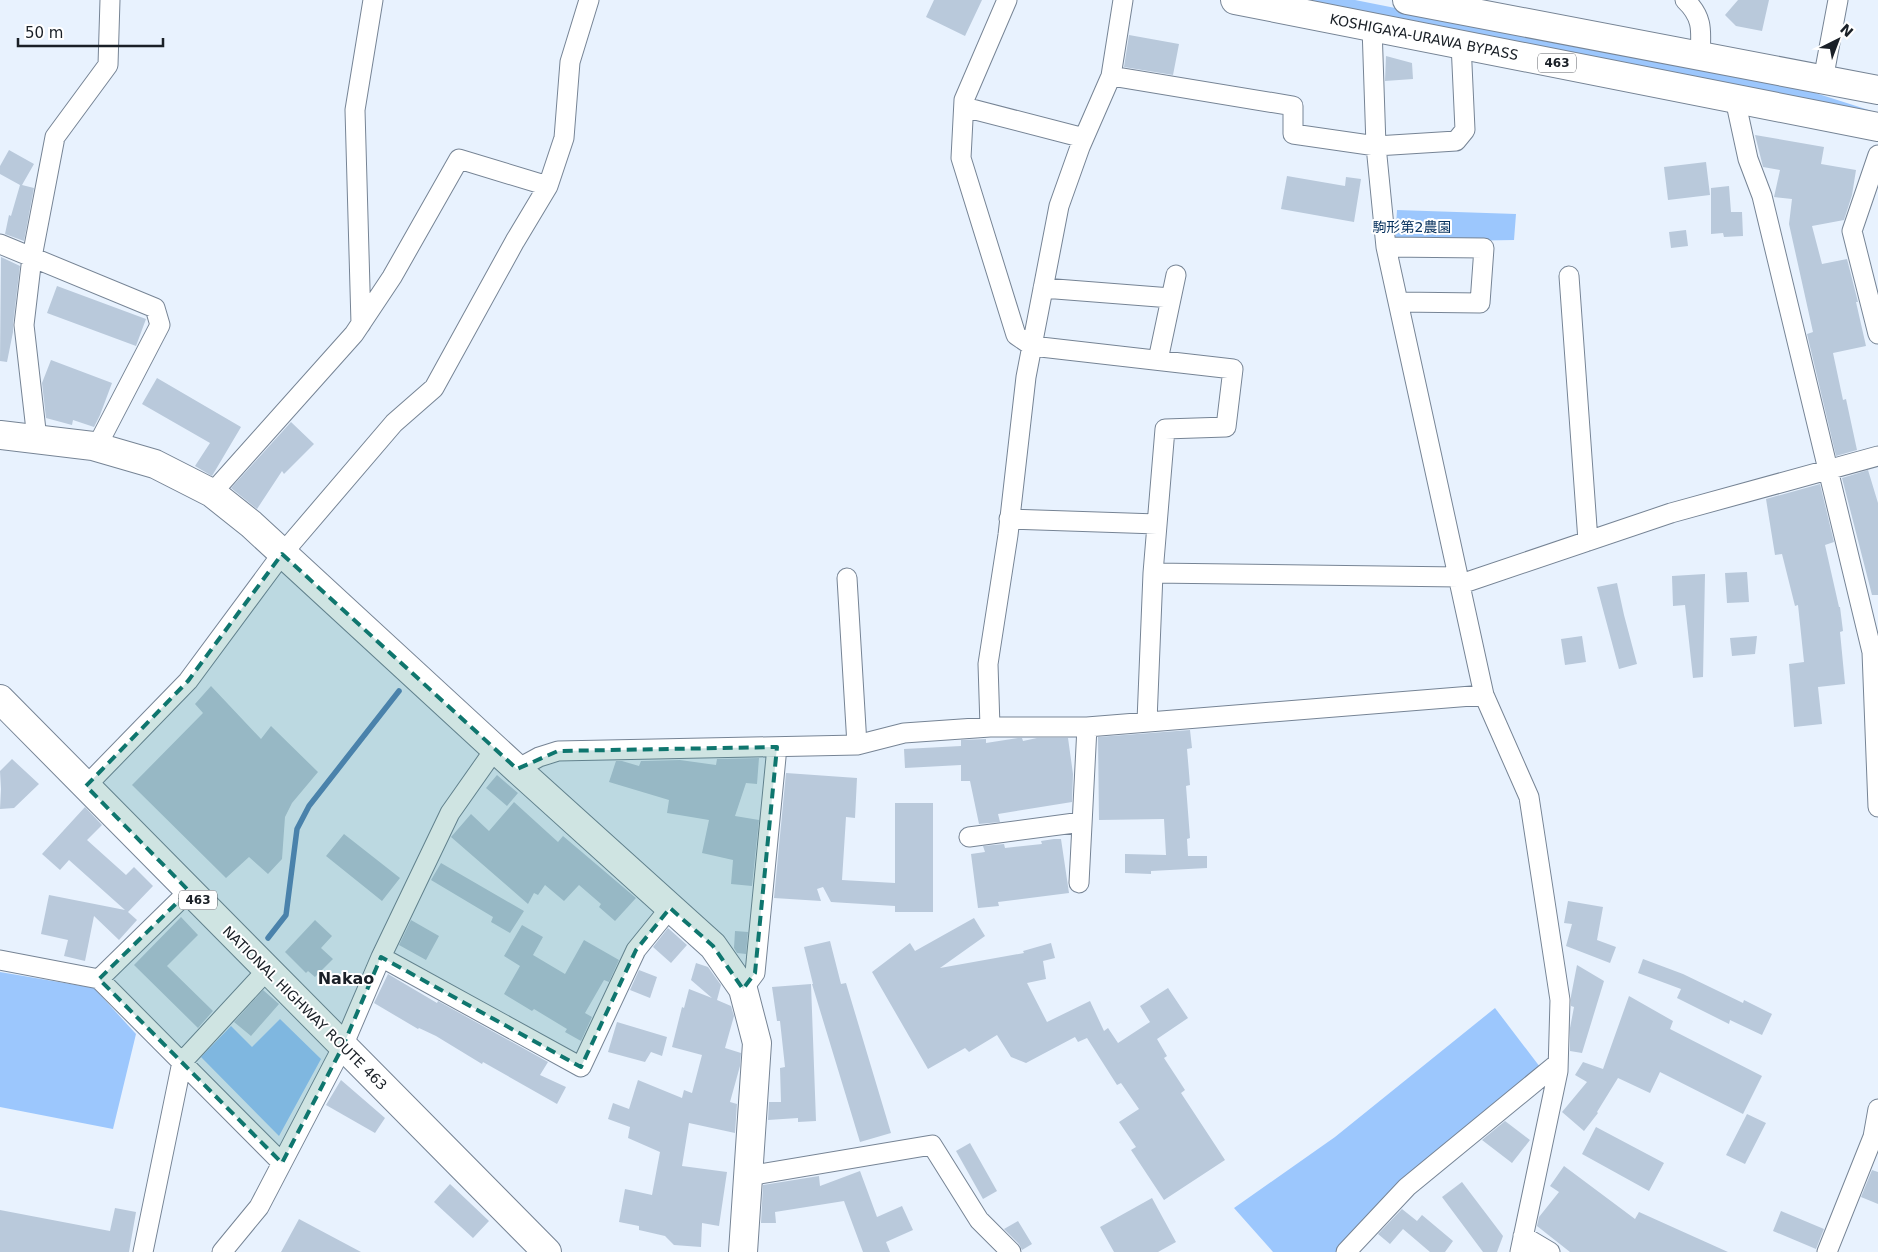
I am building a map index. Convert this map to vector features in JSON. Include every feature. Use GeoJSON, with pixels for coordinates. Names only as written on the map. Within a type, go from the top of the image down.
{"type":"FeatureCollection","features":[{"type":"Feature","properties":{"kind":"main road","name":"KOSHIGAYA-URAWA BYPASS"},"geometry":{"type":"LineString","coordinates":[[1235,0],[1878,127]]}},
{"type":"Feature","properties":{"kind":"main road"},"geometry":{"type":"LineString","coordinates":[[1407,0],[1878,90]]}},
{"type":"Feature","properties":{"kind":"main road"},"geometry":{"type":"LineString","coordinates":[[0,435],[97,446],[154,464],[212,493],[251,524],[518,770],[713,946],[743,989],[757,1043],[743,1252]]}},
{"type":"Feature","properties":{"kind":"main road","name":"NATIONAL HIGHWAY ROUTE 463"},"geometry":{"type":"LineString","coordinates":[[0,700],[548,1252]]}},
{"type":"Feature","properties":{"kind":"street"},"geometry":{"type":"LineString","coordinates":[[37,439],[24,325],[32,257],[55,136],[108,65],[110,0]]}},
{"type":"Feature","properties":{"kind":"street"},"geometry":{"type":"LineString","coordinates":[[361,324],[355,110],[372,0]]}},
{"type":"Feature","properties":{"kind":"street"},"geometry":{"type":"LineString","coordinates":[[86,786],[188,681],[282,554],[394,422],[434,388],[515,241],[548,186],[564,138],[570,62],[589,0]]}},
{"type":"Feature","properties":{"kind":"street"},"geometry":{"type":"LineString","coordinates":[[1007,0],[964,100],[960,158],[1016,335],[1032,346],[1233,369],[1226,427],[1165,429],[1153,573],[1147,721]]}},
{"type":"Feature","properties":{"kind":"street"},"geometry":{"type":"LineString","coordinates":[[990,727],[988,664],[1009,520],[1026,377],[1059,206],[1084,138],[1111,76],[1123,0]]}},
{"type":"Feature","properties":{"kind":"street"},"geometry":{"type":"LineString","coordinates":[[1685,0],[1692,7],[1700,21],[1700,56]]}},
{"type":"Feature","properties":{"kind":"street"},"geometry":{"type":"LineString","coordinates":[[1823,80],[1838,0]]}},
{"type":"Feature","properties":{"kind":"street"},"geometry":{"type":"LineString","coordinates":[[1372,27],[1376,146],[1386,247],[1484,695],[1529,797],[1560,1000],[1558,1063],[1522,1244],[1550,1252]]}},
{"type":"Feature","properties":{"kind":"street"},"geometry":{"type":"LineString","coordinates":[[1111,76],[1293,106],[1292,134],[1376,146],[1456,141],[1465,130],[1461,44]]}},
{"type":"Feature","properties":{"kind":"street"},"geometry":{"type":"LineString","coordinates":[[1735,99],[1748,159],[1762,196],[1875,651],[1878,807]]}},
{"type":"Feature","properties":{"kind":"street"},"geometry":{"type":"LineString","coordinates":[[964,107],[1084,138]]}},
{"type":"Feature","properties":{"kind":"street"},"geometry":{"type":"LineString","coordinates":[[1878,155],[1852,231],[1878,334]]}},
{"type":"Feature","properties":{"kind":"street"},"geometry":{"type":"LineString","coordinates":[[212,493],[354,334],[392,277],[459,159],[548,186]]}},
{"type":"Feature","properties":{"kind":"street"},"geometry":{"type":"LineString","coordinates":[[0,244],[155,308],[160,325],[97,446]]}},
{"type":"Feature","properties":{"kind":"street"},"geometry":{"type":"LineString","coordinates":[[1386,247],[1484,248],[1480,304],[1399,302]]}},
{"type":"Feature","properties":{"kind":"street"},"geometry":{"type":"LineString","coordinates":[[1158,360],[1176,275]]}},
{"type":"Feature","properties":{"kind":"street"},"geometry":{"type":"LineString","coordinates":[[1569,276],[1588,541]]}},
{"type":"Feature","properties":{"kind":"street"},"geometry":{"type":"LineString","coordinates":[[1043,288],[1171,298]]}},
{"type":"Feature","properties":{"kind":"street"},"geometry":{"type":"LineString","coordinates":[[1153,573],[1460,581],[1671,513],[1878,456]]}},
{"type":"Feature","properties":{"kind":"street"},"geometry":{"type":"LineString","coordinates":[[1009,520],[1157,524]]}},
{"type":"Feature","properties":{"kind":"street"},"geometry":{"type":"LineString","coordinates":[[848,578],[857,744]]}},
{"type":"Feature","properties":{"kind":"street"},"geometry":{"type":"LineString","coordinates":[[518,770],[539,757],[558,751],[857,744],[904,732],[990,727],[1086,727],[1484,695]]}},
{"type":"Feature","properties":{"kind":"street"},"geometry":{"type":"LineString","coordinates":[[1079,883],[1086,727]]}},
{"type":"Feature","properties":{"kind":"street"},"geometry":{"type":"LineString","coordinates":[[743,989],[755,973],[777,747]]}},
{"type":"Feature","properties":{"kind":"street"},"geometry":{"type":"LineString","coordinates":[[222,1252],[260,1207],[343,1046],[381,957],[450,813],[496,749]]}},
{"type":"Feature","properties":{"kind":"street"},"geometry":{"type":"LineString","coordinates":[[970,837],[1082,822]]}},
{"type":"Feature","properties":{"kind":"street"},"geometry":{"type":"LineString","coordinates":[[99,979],[189,891]]}},
{"type":"Feature","properties":{"kind":"street"},"geometry":{"type":"LineString","coordinates":[[381,957],[581,1067],[636,950],[670,908]]}},
{"type":"Feature","properties":{"kind":"street"},"geometry":{"type":"LineString","coordinates":[[0,960],[99,979],[282,1163]]}},
{"type":"Feature","properties":{"kind":"street"},"geometry":{"type":"LineString","coordinates":[[144,1252],[182,1062],[268,970]]}},
{"type":"Feature","properties":{"kind":"street"},"geometry":{"type":"LineString","coordinates":[[1346,1252],[1407,1187],[1558,1063]]}},
{"type":"Feature","properties":{"kind":"street"},"geometry":{"type":"LineString","coordinates":[[1827,1252],[1876,1138],[1878,1109]]}},
{"type":"Feature","properties":{"kind":"street"},"geometry":{"type":"LineString","coordinates":[[748,1176],[932,1145],[979,1220],[1003,1250]]}},
{"type":"Feature","properties":{"kind":"highlighted area"},"geometry":{"type":"Polygon","coordinates":[[[282,554],[517,769],[558,751],[777,747],[755,973],[743,989],[713,946],[670,908],[636,950],[581,1067],[381,957],[343,1046],[282,1163],[99,979],[189,891],[86,786],[188,681],[282,554]]]}},
{"type":"Feature","properties":{"kind":"green space"},"geometry":{"type":"Polygon","coordinates":[[[1299,0],[1355,0],[1806,90],[1878,113],[1299,0]]]}},
{"type":"Feature","properties":{"kind":"green space","name":"駒形第2農園"},"geometry":{"type":"Polygon","coordinates":[[[1397,210],[1516,214],[1514,240],[1395,242],[1397,210]]]}},
{"type":"Feature","properties":{"kind":"green space"},"geometry":{"type":"Polygon","coordinates":[[[0,972],[94,988],[136,1034],[113,1129],[0,1107],[0,972]]]}},
{"type":"Feature","properties":{"kind":"green space"},"geometry":{"type":"Polygon","coordinates":[[[1495,1008],[1540,1067],[1337,1252],[1273,1252],[1234,1208],[1335,1137],[1495,1008]]]}},
{"type":"Feature","properties":{"kind":"green space"},"geometry":{"type":"Polygon","coordinates":[[[280,1019],[321,1059],[279,1136],[201,1057],[231,1026],[252,1047],[280,1019]]]}},
{"type":"Feature","properties":{"kind":"building"},"geometry":{"type":"Polygon","coordinates":[[[934,0],[982,0],[965,36],[926,17],[934,0]]]}},
{"type":"Feature","properties":{"kind":"building"},"geometry":{"type":"Polygon","coordinates":[[[1738,0],[1769,0],[1762,31],[1736,26],[1725,15],[1738,0]]]}},
{"type":"Feature","properties":{"kind":"building"},"geometry":{"type":"Polygon","coordinates":[[[1129,35],[1179,44],[1173,75],[1124,67],[1129,35]]]}},
{"type":"Feature","properties":{"kind":"building"},"geometry":{"type":"Polygon","coordinates":[[[1386,56],[1412,63],[1413,79],[1385,81],[1386,56]]]}},
{"type":"Feature","properties":{"kind":"building"},"geometry":{"type":"Polygon","coordinates":[[[1755,135],[1824,147],[1821,164],[1856,170],[1852,195],[1844,220],[1812,226],[1822,264],[1847,259],[1858,302],[1856,302],[1866,346],[1833,353],[1843,400],[1846,399],[1857,450],[1836,456],[1807,334],[1813,332],[1789,224],[1792,199],[1774,197],[1780,170],[1763,167],[1755,135]]]}},
{"type":"Feature","properties":{"kind":"building"},"geometry":{"type":"Polygon","coordinates":[[[9,150],[34,164],[22,185],[34,188],[24,241],[5,234],[9,215],[11,216],[20,185],[0,174],[0,166],[9,150]]]}},
{"type":"Feature","properties":{"kind":"building"},"geometry":{"type":"Polygon","coordinates":[[[1706,162],[1710,195],[1668,200],[1664,167],[1706,162]]]}},
{"type":"Feature","properties":{"kind":"building"},"geometry":{"type":"Polygon","coordinates":[[[1287,176],[1345,186],[1346,177],[1361,179],[1354,222],[1281,209],[1287,176]]]}},
{"type":"Feature","properties":{"kind":"building"},"geometry":{"type":"Polygon","coordinates":[[[1729,186],[1731,212],[1742,212],[1743,236],[1724,237],[1723,233],[1711,234],[1711,188],[1729,186]]]}},
{"type":"Feature","properties":{"kind":"building"},"geometry":{"type":"Polygon","coordinates":[[[1686,230],[1688,246],[1671,248],[1669,232],[1686,230]]]}},
{"type":"Feature","properties":{"kind":"building"},"geometry":{"type":"Polygon","coordinates":[[[1,257],[20,266],[13,332],[7,362],[0,361],[1,257]]]}},
{"type":"Feature","properties":{"kind":"building"},"geometry":{"type":"Polygon","coordinates":[[[57,286],[146,319],[136,346],[47,313],[57,286]]]}},
{"type":"Feature","properties":{"kind":"building"},"geometry":{"type":"Polygon","coordinates":[[[51,360],[112,383],[94,427],[73,420],[72,425],[46,418],[42,383],[51,360]]]}},
{"type":"Feature","properties":{"kind":"building"},"geometry":{"type":"Polygon","coordinates":[[[157,378],[241,427],[212,476],[195,466],[210,443],[142,404],[157,378]]]}},
{"type":"Feature","properties":{"kind":"building"},"geometry":{"type":"Polygon","coordinates":[[[291,422],[314,444],[284,474],[282,471],[257,509],[231,488],[291,422]]]}},
{"type":"Feature","properties":{"kind":"building"},"geometry":{"type":"Polygon","coordinates":[[[1868,470],[1878,503],[1878,595],[1872,595],[1842,478],[1868,470]]]}},
{"type":"Feature","properties":{"kind":"building"},"geometry":{"type":"Polygon","coordinates":[[[1820,484],[1834,542],[1825,545],[1840,607],[1843,631],[1840,632],[1845,684],[1818,687],[1822,724],[1794,727],[1789,664],[1804,662],[1798,605],[1795,606],[1782,554],[1775,555],[1766,499],[1820,484]]]}},
{"type":"Feature","properties":{"kind":"building"},"geometry":{"type":"Polygon","coordinates":[[[1747,572],[1749,602],[1727,603],[1725,573],[1747,572]]]}},
{"type":"Feature","properties":{"kind":"building"},"geometry":{"type":"Polygon","coordinates":[[[1705,574],[1703,677],[1693,678],[1685,605],[1673,606],[1672,576],[1705,574]]]}},
{"type":"Feature","properties":{"kind":"building"},"geometry":{"type":"Polygon","coordinates":[[[1617,583],[1637,664],[1619,669],[1597,587],[1617,583]]]}},
{"type":"Feature","properties":{"kind":"building"},"geometry":{"type":"Polygon","coordinates":[[[1582,636],[1586,662],[1565,665],[1561,639],[1582,636]]]}},
{"type":"Feature","properties":{"kind":"building"},"geometry":{"type":"Polygon","coordinates":[[[1757,636],[1755,654],[1732,656],[1730,638],[1757,636]]]}},
{"type":"Feature","properties":{"kind":"building"},"geometry":{"type":"Polygon","coordinates":[[[211,686],[261,739],[271,726],[318,772],[292,803],[285,817],[282,859],[268,874],[249,857],[226,878],[132,785],[203,713],[195,704],[211,686]]]}},
{"type":"Feature","properties":{"kind":"building"},"geometry":{"type":"Polygon","coordinates":[[[1190,730],[1192,748],[1187,749],[1190,785],[1186,786],[1190,838],[1187,839],[1188,856],[1207,856],[1207,868],[1151,871],[1151,874],[1125,873],[1125,854],[1166,855],[1164,819],[1099,820],[1098,737],[1190,730]]]}},
{"type":"Feature","properties":{"kind":"building"},"geometry":{"type":"Polygon","coordinates":[[[1022,738],[1023,741],[1037,738],[1068,738],[1073,774],[1072,802],[998,814],[1000,822],[979,824],[970,781],[961,781],[961,765],[905,768],[904,749],[961,746],[961,740],[986,739],[986,743],[1022,738]]]}},
{"type":"Feature","properties":{"kind":"building"},"geometry":{"type":"Polygon","coordinates":[[[759,758],[757,784],[746,783],[735,816],[759,820],[752,886],[731,884],[733,860],[702,853],[709,820],[667,813],[669,800],[609,782],[616,761],[639,766],[641,761],[680,760],[716,765],[717,759],[759,758]]]}},
{"type":"Feature","properties":{"kind":"building"},"geometry":{"type":"Polygon","coordinates":[[[12,759],[39,784],[14,808],[0,809],[0,771],[12,759]]]}},
{"type":"Feature","properties":{"kind":"building"},"geometry":{"type":"Polygon","coordinates":[[[786,773],[857,778],[855,818],[846,817],[842,880],[895,883],[895,803],[933,803],[933,912],[895,912],[895,906],[831,902],[823,887],[817,889],[821,901],[774,898],[786,773]]]}},
{"type":"Feature","properties":{"kind":"building"},"geometry":{"type":"Polygon","coordinates":[[[497,775],[518,793],[507,806],[486,788],[497,775]]]}},
{"type":"Feature","properties":{"kind":"building"},"geometry":{"type":"Polygon","coordinates":[[[514,802],[558,842],[563,836],[636,898],[615,921],[599,907],[601,904],[579,885],[564,901],[545,885],[538,895],[534,893],[528,904],[451,837],[471,814],[489,831],[514,802]]]}},
{"type":"Feature","properties":{"kind":"building"},"geometry":{"type":"Polygon","coordinates":[[[85,807],[102,825],[87,840],[126,875],[134,867],[153,886],[128,912],[137,920],[119,940],[94,916],[85,961],[64,956],[68,940],[41,934],[49,895],[125,910],[69,860],[60,870],[42,854],[85,807]]]}},
{"type":"Feature","properties":{"kind":"building"},"geometry":{"type":"Polygon","coordinates":[[[344,834],[400,878],[382,901],[326,856],[344,834]]]}},
{"type":"Feature","properties":{"kind":"building"},"geometry":{"type":"Polygon","coordinates":[[[1061,839],[1069,893],[998,902],[999,906],[978,908],[971,854],[985,852],[983,846],[1004,844],[1005,848],[1042,844],[1041,841],[1061,839]]]}},
{"type":"Feature","properties":{"kind":"building"},"geometry":{"type":"Polygon","coordinates":[[[441,863],[524,911],[510,933],[491,922],[493,917],[431,880],[441,863]]]}},
{"type":"Feature","properties":{"kind":"building"},"geometry":{"type":"Polygon","coordinates":[[[1568,901],[1603,907],[1597,940],[1616,947],[1610,963],[1566,946],[1572,924],[1564,923],[1568,901]]]}},
{"type":"Feature","properties":{"kind":"building"},"geometry":{"type":"Polygon","coordinates":[[[181,917],[198,935],[167,966],[213,1011],[198,1028],[134,965],[181,917]]]}},
{"type":"Feature","properties":{"kind":"building"},"geometry":{"type":"Polygon","coordinates":[[[974,918],[985,936],[940,968],[1024,953],[1023,951],[1051,943],[1055,958],[1043,961],[1046,979],[1027,983],[1047,1022],[1090,1001],[1104,1031],[1108,1028],[1118,1043],[1150,1022],[1140,1006],[1168,988],[1188,1018],[1157,1039],[1167,1056],[1164,1058],[1185,1090],[1181,1093],[1225,1160],[1164,1200],[1131,1150],[1136,1147],[1119,1122],[1139,1109],[1121,1083],[1117,1085],[1087,1038],[1078,1042],[1075,1037],[1026,1063],[1011,1057],[997,1035],[969,1052],[965,1048],[928,1069],[872,972],[910,943],[915,951],[974,918]]]}},
{"type":"Feature","properties":{"kind":"building"},"geometry":{"type":"Polygon","coordinates":[[[315,920],[332,936],[321,948],[333,959],[315,977],[308,971],[306,973],[285,952],[315,920]]]}},
{"type":"Feature","properties":{"kind":"building"},"geometry":{"type":"Polygon","coordinates":[[[411,920],[439,936],[426,960],[399,945],[411,920]]]}},
{"type":"Feature","properties":{"kind":"building"},"geometry":{"type":"Polygon","coordinates":[[[522,925],[543,937],[533,955],[565,974],[584,940],[619,960],[609,982],[604,980],[585,1013],[592,1017],[581,1041],[565,1032],[567,1029],[504,994],[520,966],[504,956],[522,925]]]}},
{"type":"Feature","properties":{"kind":"building"},"geometry":{"type":"Polygon","coordinates":[[[668,928],[687,945],[671,963],[653,947],[668,928]]]}},
{"type":"Feature","properties":{"kind":"building"},"geometry":{"type":"Polygon","coordinates":[[[735,931],[748,932],[746,954],[737,953],[734,948],[735,931]]]}},
{"type":"Feature","properties":{"kind":"building"},"geometry":{"type":"Polygon","coordinates":[[[830,941],[841,984],[846,983],[891,1133],[860,1142],[812,984],[804,947],[830,941]]]}},
{"type":"Feature","properties":{"kind":"building"},"geometry":{"type":"Polygon","coordinates":[[[1643,959],[1683,974],[1743,1003],[1744,1000],[1772,1014],[1762,1035],[1730,1020],[1729,1024],[1677,998],[1681,989],[1638,973],[1643,959]]]}},
{"type":"Feature","properties":{"kind":"building"},"geometry":{"type":"Polygon","coordinates":[[[696,963],[708,967],[721,985],[717,1000],[731,1006],[734,1016],[725,1048],[741,1053],[740,1066],[730,1102],[737,1104],[735,1133],[689,1123],[682,1166],[727,1172],[719,1226],[702,1223],[701,1247],[674,1245],[665,1236],[639,1230],[639,1226],[619,1222],[625,1189],[652,1195],[660,1152],[628,1138],[630,1127],[608,1119],[613,1103],[629,1109],[638,1080],[682,1098],[684,1090],[692,1093],[702,1055],[672,1047],[682,1007],[684,1008],[689,989],[712,998],[691,980],[696,963]]]}},
{"type":"Feature","properties":{"kind":"building"},"geometry":{"type":"Polygon","coordinates":[[[1577,965],[1604,981],[1582,1053],[1570,1051],[1570,1028],[1574,1007],[1571,1006],[1571,996],[1577,965]]]}},
{"type":"Feature","properties":{"kind":"building"},"geometry":{"type":"Polygon","coordinates":[[[639,970],[657,977],[650,998],[630,990],[639,970]]]}},
{"type":"Feature","properties":{"kind":"building"},"geometry":{"type":"Polygon","coordinates":[[[388,974],[437,1003],[438,1001],[548,1062],[540,1075],[566,1087],[557,1104],[483,1062],[482,1064],[436,1036],[418,1029],[374,1003],[388,974]]]}},
{"type":"Feature","properties":{"kind":"building"},"geometry":{"type":"Polygon","coordinates":[[[811,984],[816,1121],[798,1122],[798,1118],[768,1120],[769,1102],[781,1102],[780,1068],[785,1067],[780,1021],[777,1021],[772,987],[811,984]]]}},
{"type":"Feature","properties":{"kind":"building"},"geometry":{"type":"Polygon","coordinates":[[[263,990],[279,1004],[251,1036],[234,1022],[263,990]]]}},
{"type":"Feature","properties":{"kind":"building"},"geometry":{"type":"Polygon","coordinates":[[[1629,996],[1673,1021],[1670,1029],[1762,1076],[1743,1114],[1660,1072],[1650,1093],[1618,1078],[1598,1113],[1584,1131],[1562,1112],[1587,1082],[1575,1075],[1583,1062],[1603,1069],[1629,996]]]}},
{"type":"Feature","properties":{"kind":"building"},"geometry":{"type":"Polygon","coordinates":[[[617,1022],[667,1037],[662,1056],[651,1052],[645,1062],[608,1052],[617,1022]]]}},
{"type":"Feature","properties":{"kind":"building"},"geometry":{"type":"Polygon","coordinates":[[[341,1080],[385,1118],[375,1133],[326,1105],[341,1080]]]}},
{"type":"Feature","properties":{"kind":"building"},"geometry":{"type":"Polygon","coordinates":[[[1747,1114],[1766,1123],[1745,1164],[1726,1155],[1747,1114]]]}},
{"type":"Feature","properties":{"kind":"building"},"geometry":{"type":"Polygon","coordinates":[[[1505,1121],[1530,1140],[1512,1163],[1482,1140],[1505,1121]]]}},
{"type":"Feature","properties":{"kind":"building"},"geometry":{"type":"Polygon","coordinates":[[[1596,1127],[1664,1163],[1649,1191],[1582,1154],[1596,1127]]]}},
{"type":"Feature","properties":{"kind":"building"},"geometry":{"type":"Polygon","coordinates":[[[970,1143],[997,1191],[983,1199],[956,1151],[970,1143]]]}},
{"type":"Feature","properties":{"kind":"building"},"geometry":{"type":"Polygon","coordinates":[[[1564,1166],[1635,1219],[1639,1212],[1728,1252],[1570,1252],[1537,1226],[1539,1217],[1559,1192],[1550,1186],[1564,1166]]]}},
{"type":"Feature","properties":{"kind":"building"},"geometry":{"type":"Polygon","coordinates":[[[1872,1170],[1878,1172],[1878,1204],[1861,1197],[1872,1170]]]}},
{"type":"Feature","properties":{"kind":"building"},"geometry":{"type":"Polygon","coordinates":[[[860,1171],[877,1217],[902,1206],[913,1230],[886,1242],[890,1252],[863,1252],[844,1201],[775,1212],[776,1223],[761,1223],[763,1185],[819,1176],[820,1186],[860,1171]]]}},
{"type":"Feature","properties":{"kind":"building"},"geometry":{"type":"Polygon","coordinates":[[[1462,1182],[1503,1236],[1497,1252],[1483,1252],[1442,1197],[1462,1182]]]}},
{"type":"Feature","properties":{"kind":"building"},"geometry":{"type":"Polygon","coordinates":[[[450,1184],[489,1221],[473,1238],[434,1202],[450,1184]]]}},
{"type":"Feature","properties":{"kind":"building"},"geometry":{"type":"Polygon","coordinates":[[[1152,1198],[1176,1242],[1158,1252],[1114,1252],[1100,1227],[1152,1198]]]}},
{"type":"Feature","properties":{"kind":"building"},"geometry":{"type":"Polygon","coordinates":[[[115,1208],[136,1212],[129,1252],[0,1252],[0,1210],[110,1231],[115,1208]]]}},
{"type":"Feature","properties":{"kind":"building"},"geometry":{"type":"Polygon","coordinates":[[[1402,1209],[1417,1221],[1422,1215],[1453,1241],[1445,1252],[1430,1252],[1403,1229],[1390,1244],[1378,1234],[1402,1209]]]}},
{"type":"Feature","properties":{"kind":"building"},"geometry":{"type":"Polygon","coordinates":[[[1781,1211],[1824,1229],[1816,1249],[1773,1231],[1781,1211]]]}},
{"type":"Feature","properties":{"kind":"building"},"geometry":{"type":"Polygon","coordinates":[[[299,1219],[361,1252],[281,1252],[299,1219]]]}},
{"type":"Feature","properties":{"kind":"building"},"geometry":{"type":"Polygon","coordinates":[[[1018,1221],[1032,1244],[1022,1250],[1019,1244],[1004,1229],[1018,1221]]]}},
{"type":"Feature","properties":{"kind":"waterway"},"geometry":{"type":"LineString","coordinates":[[268,938],[286,915],[297,829],[309,806],[399,691]]}},
{"type":"Feature","properties":{"kind":"district","name":"Nakao"},"geometry":{"type":"Point","coordinates":[346,978]}}]}
